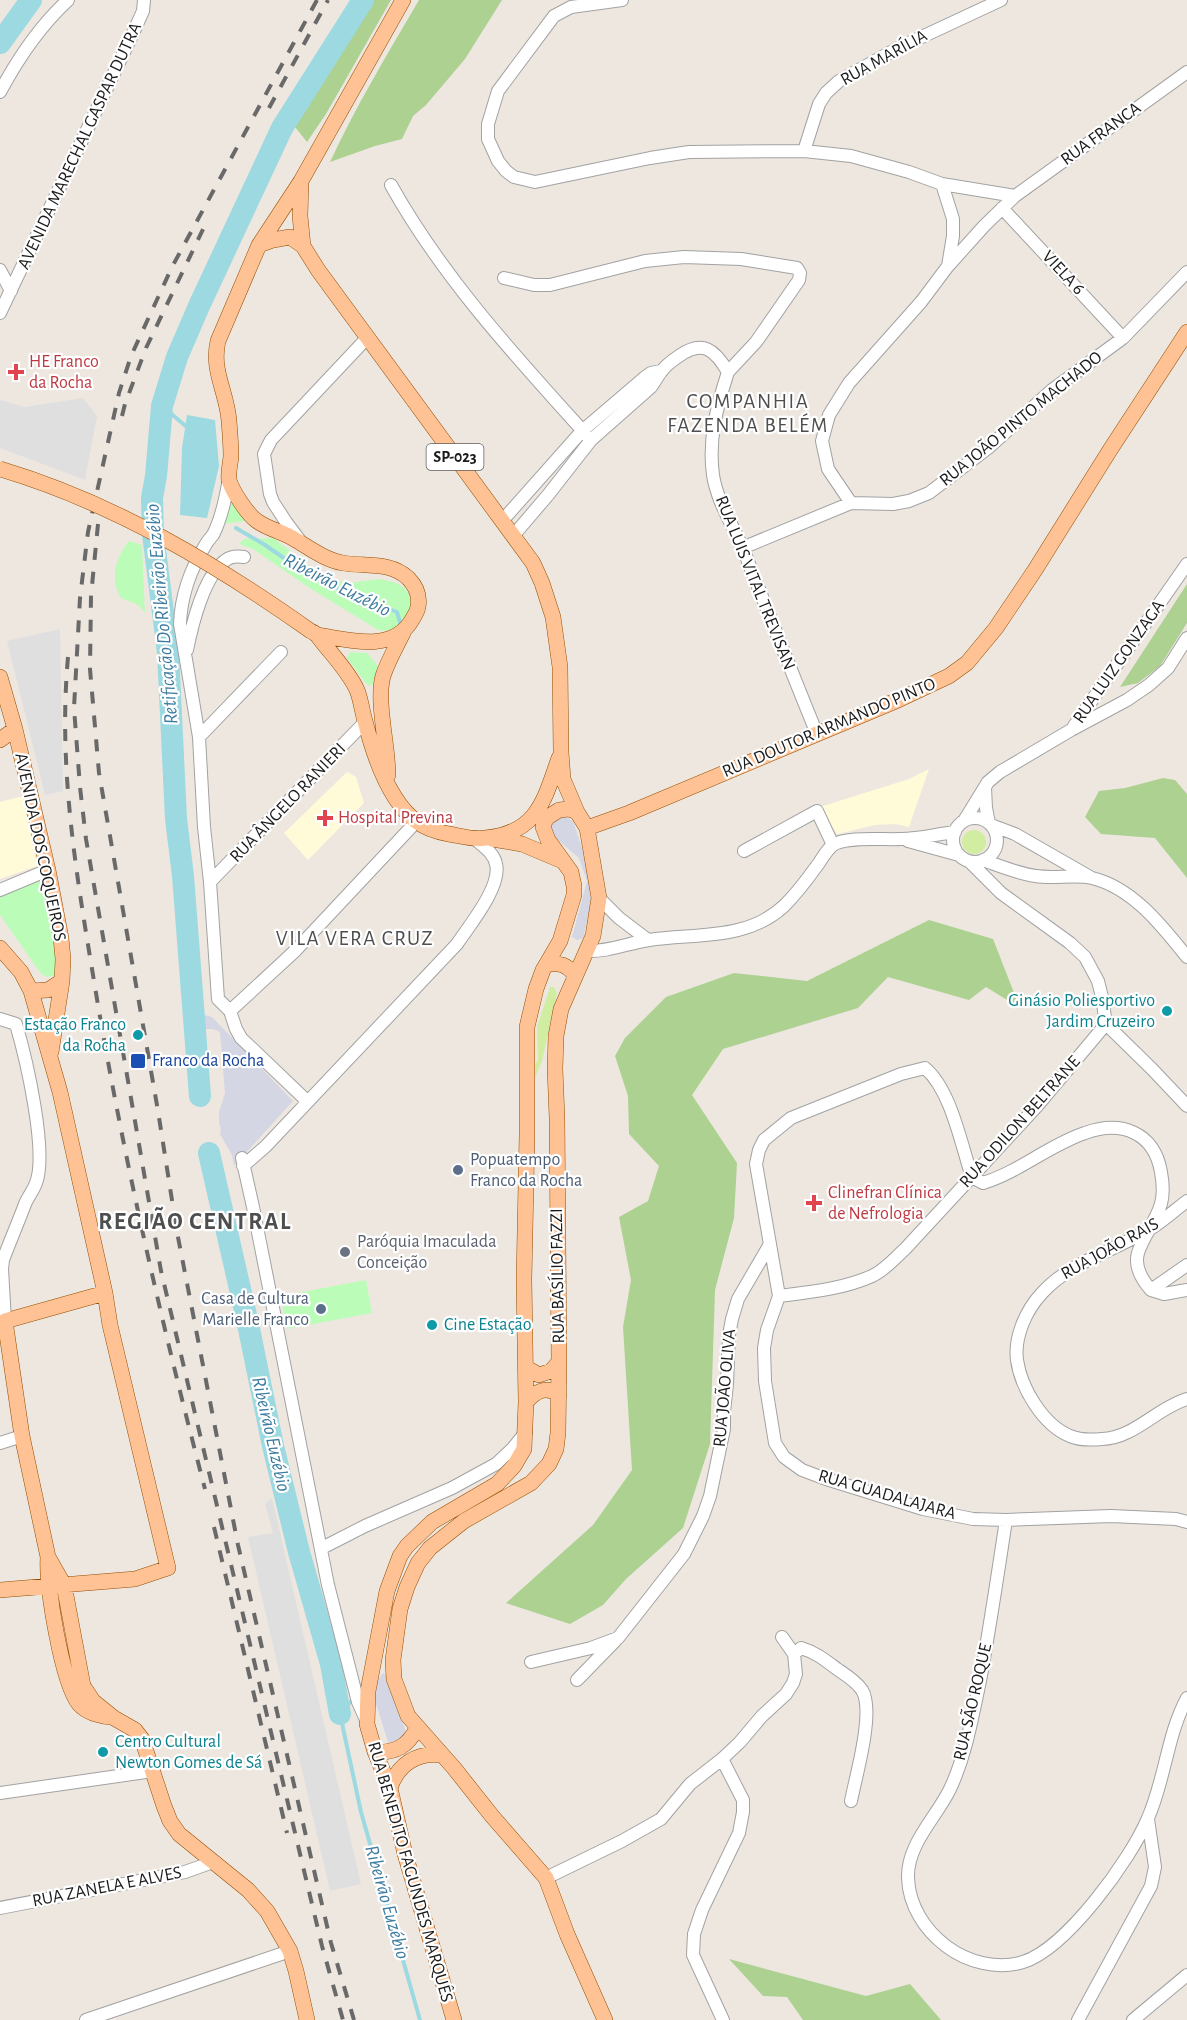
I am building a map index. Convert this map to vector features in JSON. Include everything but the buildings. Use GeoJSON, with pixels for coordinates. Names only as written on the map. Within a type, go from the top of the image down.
{"type":"FeatureCollection","features":[{"type":"Feature","properties":{"kind":"main road","name":"SP-023"},"geometry":{"type":"LineString","coordinates":[[229,478],[231,459],[229,416],[214,355],[218,341],[259,245],[301,181],[403,0]]}},
{"type":"Feature","properties":{"kind":"main road","name":"SP-023"},"geometry":{"type":"LineString","coordinates":[[301,181],[300,216],[303,246],[367,338],[533,563],[553,617],[560,667],[563,779],[577,812]]}},
{"type":"Feature","properties":{"kind":"main road"},"geometry":{"type":"LineString","coordinates":[[259,245],[290,237],[303,246]]}},
{"type":"Feature","properties":{"kind":"main road","name":"RUA DOUTOR ARMANDO PINTO"},"geometry":{"type":"LineString","coordinates":[[587,828],[629,813],[898,700],[949,676],[967,663],[996,628],[1035,570],[1187,332]]}},
{"type":"Feature","properties":{"kind":"main road","name":"SP-023"},"geometry":{"type":"LineString","coordinates":[[0,469],[110,511],[156,533],[252,589],[314,633],[351,680],[362,705],[365,722],[387,783],[407,813],[416,822],[437,832],[522,844],[561,860]]}},
{"type":"Feature","properties":{"kind":"main road"},"geometry":{"type":"LineString","coordinates":[[229,478],[238,497],[256,521],[341,563],[390,568],[407,577],[417,590],[419,600],[417,610],[403,633],[383,676],[380,693],[387,754],[387,783]]}},
{"type":"Feature","properties":{"kind":"main road","name":"SP-023"},"geometry":{"type":"LineString","coordinates":[[314,633],[375,642],[391,640],[403,633]]}},
{"type":"Feature","properties":{"kind":"main road","name":"AVENIDA DOS COQUEIROS"},"geometry":{"type":"LineString","coordinates":[[0,677],[15,729],[48,870],[62,949],[62,981],[50,1054]]}},
{"type":"Feature","properties":{"kind":"main road"},"geometry":{"type":"LineString","coordinates":[[0,740],[15,729]]}},
{"type":"Feature","properties":{"kind":"main road","name":"SP-023"},"geometry":{"type":"LineString","coordinates":[[482,838],[523,826],[537,813],[561,752]]}},
{"type":"Feature","properties":{"kind":"main road","name":"RUA BASÍLIO FAZZI"},"geometry":{"type":"LineString","coordinates":[[367,1724],[369,1682],[387,1591],[400,1556],[406,1546],[432,1522],[486,1491],[501,1479],[514,1466],[524,1449],[526,1432],[524,1280],[526,1041],[532,1001],[547,964],[560,941],[574,895],[571,872],[544,833],[545,821],[559,810],[569,809],[577,812],[587,828],[599,898],[594,929],[561,1009],[556,1036],[559,1395],[556,1449],[549,1464],[531,1483],[464,1521],[430,1548],[418,1563],[400,1609],[393,1660],[394,1679],[405,1710],[417,1728]]}},
{"type":"Feature","properties":{"kind":"main road"},"geometry":{"type":"LineString","coordinates":[[560,941],[571,948],[586,951]]}},
{"type":"Feature","properties":{"kind":"main road"},"geometry":{"type":"LineString","coordinates":[[0,948],[21,972],[31,991],[50,1054],[63,1102],[110,1325],[168,1568],[135,1579],[0,1590]]}},
{"type":"Feature","properties":{"kind":"main road"},"geometry":{"type":"LineString","coordinates":[[547,964],[562,964],[575,975]]}},
{"type":"Feature","properties":{"kind":"main road"},"geometry":{"type":"LineString","coordinates":[[31,991],[48,990],[62,981]]}},
{"type":"Feature","properties":{"kind":"main road"},"geometry":{"type":"LineString","coordinates":[[105,1293],[3,1322],[22,1436],[48,1557],[57,1585],[60,1648],[73,1692],[84,1709],[93,1714],[114,1718],[135,1730],[142,1739],[170,1821],[179,1834],[258,1899],[267,1911],[290,1951],[307,2020]]}},
{"type":"Feature","properties":{"kind":"main road"},"geometry":{"type":"LineString","coordinates":[[525,1367],[539,1375],[551,1371],[559,1362]]}},
{"type":"Feature","properties":{"kind":"main road"},"geometry":{"type":"LineString","coordinates":[[526,1402],[542,1390],[550,1389],[559,1395]]}},
{"type":"Feature","properties":{"kind":"main road","name":"RUA BENEDITO FAGUNDES MARQUÊS"},"geometry":{"type":"LineString","coordinates":[[367,1724],[375,1752],[390,1788],[405,1854],[454,2020]]}},
{"type":"Feature","properties":{"kind":"main road"},"geometry":{"type":"LineString","coordinates":[[375,1752],[390,1752],[399,1749],[407,1744],[417,1728],[442,1755],[546,1878],[567,1934],[605,2020]]}},
{"type":"Feature","properties":{"kind":"main road"},"geometry":{"type":"LineString","coordinates":[[390,1788],[395,1775],[407,1762],[415,1757],[428,1754],[442,1755]]}},
{"type":"Feature","properties":{"kind":"street"},"geometry":{"type":"LineString","coordinates":[[0,92],[27,49],[68,0]]}},
{"type":"Feature","properties":{"kind":"street","name":"AVENIDA MARECHAL GASPAR DUTRA"},"geometry":{"type":"LineString","coordinates":[[0,314],[134,31],[143,11],[144,0]]}},
{"type":"Feature","properties":{"kind":"street"},"geometry":{"type":"LineString","coordinates":[[622,0],[572,7],[554,16],[498,91],[488,124],[488,139],[498,161],[514,177],[535,182],[689,152],[804,151],[851,156],[942,184],[1015,196]]}},
{"type":"Feature","properties":{"kind":"street","name":"RUA MARÍLIA"},"geometry":{"type":"LineString","coordinates":[[804,151],[819,104],[826,93],[839,81],[898,48],[1001,0]]}},
{"type":"Feature","properties":{"kind":"street","name":"RUA FRANCA"},"geometry":{"type":"LineString","coordinates":[[948,266],[1015,196],[1187,72]]}},
{"type":"Feature","properties":{"kind":"street"},"geometry":{"type":"LineString","coordinates":[[391,184],[413,224],[482,316],[529,372],[587,435]]}},
{"type":"Feature","properties":{"kind":"street"},"geometry":{"type":"LineString","coordinates":[[742,548],[851,503],[828,470],[822,441],[829,415],[849,383],[921,302],[948,266],[953,219],[942,184]]}},
{"type":"Feature","properties":{"kind":"street","name":"VIELA 6"},"geometry":{"type":"LineString","coordinates":[[1002,208],[1123,338]]}},
{"type":"Feature","properties":{"kind":"street"},"geometry":{"type":"LineString","coordinates":[[502,521],[587,435],[651,387],[657,381],[661,371],[682,354],[698,347],[708,349],[715,353],[728,372],[756,342],[799,280],[800,273],[797,268],[741,259],[684,256],[645,261],[550,285],[534,285],[504,278]]}},
{"type":"Feature","properties":{"kind":"street","name":"AVENIDA MARECHAL GASPAR DUTRA"},"geometry":{"type":"LineString","coordinates":[[0,270],[11,291]]}},
{"type":"Feature","properties":{"kind":"street","name":"RUA JOÃO PINTO MACHADO"},"geometry":{"type":"LineString","coordinates":[[851,503],[893,504],[909,501],[929,493],[988,448],[1052,390],[1123,338],[1187,272]]}},
{"type":"Feature","properties":{"kind":"street"},"geometry":{"type":"LineString","coordinates":[[303,544],[273,502],[264,454],[271,440],[367,338]]}},
{"type":"Feature","properties":{"kind":"street","name":"RUA LUIS VITAL TREVISAN"},"geometry":{"type":"LineString","coordinates":[[728,372],[712,432],[713,475],[718,496],[742,548],[817,734]]}},
{"type":"Feature","properties":{"kind":"street"},"geometry":{"type":"LineString","coordinates":[[513,536],[548,495],[587,435]]}},
{"type":"Feature","properties":{"kind":"street"},"geometry":{"type":"LineString","coordinates":[[229,478],[226,496],[213,534],[196,564],[180,610],[180,631],[199,737],[218,999],[231,1011],[241,1038],[307,1101]]}},
{"type":"Feature","properties":{"kind":"street"},"geometry":{"type":"LineString","coordinates":[[185,658],[192,624],[210,580],[219,566],[227,559],[244,556]]}},
{"type":"Feature","properties":{"kind":"street","name":"RUA LUIZ GONZAGA"},"geometry":{"type":"LineString","coordinates":[[1071,730],[1187,564]]}},
{"type":"Feature","properties":{"kind":"street"},"geometry":{"type":"LineString","coordinates":[[1187,639],[1167,668],[1149,685],[1127,700],[1000,772],[985,788],[955,832],[954,846],[1001,892],[1070,943],[1085,957],[1098,981],[1106,1024],[1187,1106]]}},
{"type":"Feature","properties":{"kind":"street"},"geometry":{"type":"LineString","coordinates":[[199,737],[281,652]]}},
{"type":"Feature","properties":{"kind":"street","name":"RUA ÂNGELO RANIERI"},"geometry":{"type":"LineString","coordinates":[[210,882],[365,722]]}},
{"type":"Feature","properties":{"kind":"street"},"geometry":{"type":"LineString","coordinates":[[983,860],[990,857],[997,844],[997,837],[990,824],[986,808],[985,788]]}},
{"type":"Feature","properties":{"kind":"street"},"geometry":{"type":"LineString","coordinates":[[744,851],[817,811],[833,845]]}},
{"type":"Feature","properties":{"kind":"street"},"geometry":{"type":"LineString","coordinates":[[964,821],[978,818],[1015,834],[1122,892],[1144,908],[1187,957]]}},
{"type":"Feature","properties":{"kind":"street"},"geometry":{"type":"LineString","coordinates":[[231,1011],[297,950],[416,822]]}},
{"type":"Feature","properties":{"kind":"street"},"geometry":{"type":"LineString","coordinates":[[586,951],[621,948],[648,940],[727,933],[751,927],[766,920],[803,886],[833,845],[847,841],[901,839],[955,832]]}},
{"type":"Feature","properties":{"kind":"street"},"geometry":{"type":"LineString","coordinates":[[367,1724],[352,1683],[328,1585],[253,1207],[242,1162],[266,1146],[456,944],[481,908],[494,883],[497,869],[494,857],[482,838]]}},
{"type":"Feature","properties":{"kind":"street"},"geometry":{"type":"LineString","coordinates":[[901,839],[1036,876],[1091,877]]}},
{"type":"Feature","properties":{"kind":"street"},"geometry":{"type":"LineString","coordinates":[[0,890],[48,870]]}},
{"type":"Feature","properties":{"kind":"street"},"geometry":{"type":"LineString","coordinates":[[599,898],[619,918],[648,940]]}},
{"type":"Feature","properties":{"kind":"street"},"geometry":{"type":"LineString","coordinates":[[0,1018],[16,1024],[32,1094],[40,1163],[36,1183],[3,1260],[3,1322]]}},
{"type":"Feature","properties":{"kind":"street","name":"RUA ODILON BELTRANE"},"geometry":{"type":"LineString","coordinates":[[779,1296],[828,1290],[873,1276],[905,1249],[972,1177],[1038,1105],[1106,1024]]}},
{"type":"Feature","properties":{"kind":"street","name":"RUA GUADALAJARA"},"geometry":{"type":"LineString","coordinates":[[972,1177],[941,1086],[925,1068],[901,1074],[791,1118],[764,1140],[756,1164],[779,1296],[767,1330],[764,1348],[765,1381],[775,1443],[784,1457],[802,1470],[923,1509],[973,1519],[1006,1520]]}},
{"type":"Feature","properties":{"kind":"street"},"geometry":{"type":"LineString","coordinates":[[972,1177],[983,1183],[1000,1178],[1075,1136],[1096,1129],[1123,1129],[1136,1133],[1144,1138],[1159,1158],[1164,1191],[1151,1228],[1137,1254],[1140,1276],[1151,1290],[1164,1294],[1187,1290]]}},
{"type":"Feature","properties":{"kind":"street","name":"RUA JOÃO RAIS"},"geometry":{"type":"LineString","coordinates":[[1187,1201],[1151,1228],[1056,1278],[1027,1313],[1020,1333],[1017,1358],[1020,1375],[1041,1412],[1059,1430],[1071,1437],[1104,1439],[1119,1436],[1176,1402],[1187,1399]]}},
{"type":"Feature","properties":{"kind":"street","name":"RUA JOÃO OLIVA"},"geometry":{"type":"LineString","coordinates":[[577,1680],[618,1638],[684,1554],[703,1516],[710,1496],[724,1430],[729,1335],[732,1319],[738,1299],[770,1244]]}},
{"type":"Feature","properties":{"kind":"street"},"geometry":{"type":"LineString","coordinates":[[1151,1290],[1187,1265]]}},
{"type":"Feature","properties":{"kind":"street"},"geometry":{"type":"LineString","coordinates":[[322,1548],[365,1526],[452,1488],[496,1464],[513,1449],[526,1432]]}},
{"type":"Feature","properties":{"kind":"street"},"geometry":{"type":"LineString","coordinates":[[0,1443],[22,1436]]}},
{"type":"Feature","properties":{"kind":"street"},"geometry":{"type":"LineString","coordinates":[[1006,1520],[1111,1516],[1176,1519],[1187,1522]]}},
{"type":"Feature","properties":{"kind":"street","name":"RUA SÃO ROQUE"},"geometry":{"type":"LineString","coordinates":[[1006,1520],[988,1638],[966,1748],[949,1792],[910,1858],[908,1878],[911,1899],[929,1932],[961,1957],[997,1966],[1023,1962],[1050,1947],[1090,1907],[1122,1865],[1148,1819],[1164,1772],[1179,1714],[1187,1698]]}},
{"type":"Feature","properties":{"kind":"street"},"geometry":{"type":"LineString","coordinates":[[531,1662],[591,1648],[618,1638]]}},
{"type":"Feature","properties":{"kind":"street"},"geometry":{"type":"LineString","coordinates":[[546,1878],[654,1824],[668,1812],[690,1784],[722,1759],[786,1694],[796,1674],[794,1654],[782,1638]]}},
{"type":"Feature","properties":{"kind":"street"},"geometry":{"type":"LineString","coordinates":[[794,1654],[801,1648],[813,1652],[856,1683],[863,1692],[867,1707],[863,1744],[851,1801]]}},
{"type":"Feature","properties":{"kind":"street"},"geometry":{"type":"LineString","coordinates":[[722,1759],[743,1800],[743,1812],[739,1833],[702,1910],[694,1934],[693,1955],[723,2020]]}},
{"type":"Feature","properties":{"kind":"street"},"geometry":{"type":"LineString","coordinates":[[0,1793],[153,1772]]}},
{"type":"Feature","properties":{"kind":"street"},"geometry":{"type":"LineString","coordinates":[[1078,2020],[1151,1886],[1155,1867],[1148,1819]]}},
{"type":"Feature","properties":{"kind":"street","name":"RUA ZANELA E ALVES"},"geometry":{"type":"LineString","coordinates":[[0,1908],[185,1872],[213,1862]]}},
{"type":"Feature","properties":{"kind":"street"},"geometry":{"type":"LineString","coordinates":[[86,2020],[290,1951]]}},
{"type":"Feature","properties":{"kind":"street"},"geometry":{"type":"LineString","coordinates":[[1133,2020],[1187,1975]]}},
{"type":"Feature","properties":{"kind":"shaded area"},"geometry":{"type":"Polygon","coordinates":[[[83,398],[97,416],[85,480],[0,448],[0,400],[25,407],[83,398]]]}},
{"type":"Feature","properties":{"kind":"shaded area"},"geometry":{"type":"Polygon","coordinates":[[[60,629],[63,791],[45,795],[7,641],[60,629]]]}},
{"type":"Feature","properties":{"kind":"shaded area"},"geometry":{"type":"Polygon","coordinates":[[[929,769],[909,827],[895,824],[875,825],[837,834],[820,807],[909,779],[929,769]]]}},
{"type":"Feature","properties":{"kind":"shaded area","name":"Hospital Previna"},"geometry":{"type":"Polygon","coordinates":[[[347,772],[356,777],[364,803],[308,860],[284,833],[347,772]]]}},
{"type":"Feature","properties":{"kind":"shaded area"},"geometry":{"type":"Polygon","coordinates":[[[23,796],[37,866],[0,879],[0,802],[23,796]]]}},
{"type":"Feature","properties":{"kind":"shaded area"},"geometry":{"type":"Polygon","coordinates":[[[564,816],[573,821],[589,869],[591,903],[583,938],[577,940],[572,937],[587,881],[579,858],[552,835],[552,821],[564,816]]]}},
{"type":"Feature","properties":{"kind":"shaded area"},"geometry":{"type":"Polygon","coordinates":[[[204,1015],[212,1017],[293,1101],[234,1166],[232,1155],[220,1134],[219,1112],[225,1093],[220,1032],[205,1029],[204,1015]]]}},
{"type":"Feature","properties":{"kind":"shaded area"},"geometry":{"type":"Polygon","coordinates":[[[272,1498],[361,1884],[330,1891],[248,1537],[273,1533],[265,1504],[272,1498]]]}},
{"type":"Feature","properties":{"kind":"shaded area"},"geometry":{"type":"Polygon","coordinates":[[[383,1673],[389,1677],[406,1738],[390,1748],[376,1704],[375,1683],[383,1673]]]}},
{"type":"Feature","properties":{"kind":"green space"},"geometry":{"type":"Polygon","coordinates":[[[368,0],[391,0],[326,114],[307,142],[291,122],[368,0]]]}},
{"type":"Feature","properties":{"kind":"green space"},"geometry":{"type":"Polygon","coordinates":[[[419,0],[502,0],[465,59],[426,105],[413,116],[402,139],[330,162],[361,100],[419,0]]]}},
{"type":"Feature","properties":{"kind":"green space"},"geometry":{"type":"Polygon","coordinates":[[[234,499],[252,520],[223,524],[234,499]]]}},
{"type":"Feature","properties":{"kind":"green space"},"geometry":{"type":"Polygon","coordinates":[[[273,538],[322,575],[334,580],[349,583],[379,579],[394,582],[405,588],[412,601],[409,620],[390,630],[378,630],[305,585],[253,549],[239,544],[244,539],[273,538]]]}},
{"type":"Feature","properties":{"kind":"green space"},"geometry":{"type":"Polygon","coordinates":[[[129,541],[142,545],[145,613],[137,605],[121,598],[115,583],[118,561],[129,541]]]}},
{"type":"Feature","properties":{"kind":"green space"},"geometry":{"type":"Polygon","coordinates":[[[1187,584],[1187,623],[1160,666],[1138,683],[1120,687],[1187,584]]]}},
{"type":"Feature","properties":{"kind":"green space"},"geometry":{"type":"Polygon","coordinates":[[[350,652],[367,653],[379,667],[373,684],[368,686],[347,658],[350,652]]]}},
{"type":"Feature","properties":{"kind":"green space"},"geometry":{"type":"Polygon","coordinates":[[[1163,778],[1175,780],[1187,794],[1187,878],[1155,838],[1101,834],[1085,817],[1099,791],[1125,788],[1163,778]]]}},
{"type":"Feature","properties":{"kind":"green space"},"geometry":{"type":"Polygon","coordinates":[[[969,830],[979,830],[986,837],[986,847],[979,854],[969,854],[962,847],[962,837],[969,830]]]}},
{"type":"Feature","properties":{"kind":"green space"},"geometry":{"type":"Polygon","coordinates":[[[47,877],[57,964],[55,975],[48,977],[39,971],[0,915],[0,897],[47,877]]]}},
{"type":"Feature","properties":{"kind":"green space"},"geometry":{"type":"Polygon","coordinates":[[[929,920],[993,939],[1020,1008],[986,987],[969,1000],[888,977],[858,1008],[723,1049],[692,1095],[737,1163],[734,1218],[715,1290],[710,1444],[683,1528],[626,1579],[603,1605],[570,1624],[506,1603],[593,1525],[632,1470],[623,1327],[631,1280],[619,1217],[648,1201],[659,1166],[629,1134],[628,1096],[615,1056],[625,1038],[666,997],[734,973],[807,981],[929,920]]]}},
{"type":"Feature","properties":{"kind":"green space"},"geometry":{"type":"Polygon","coordinates":[[[550,987],[554,987],[557,993],[542,1061],[535,1078],[535,1066],[538,1059],[537,1027],[550,987]]]}},
{"type":"Feature","properties":{"kind":"green space"},"geometry":{"type":"Polygon","coordinates":[[[366,1280],[372,1313],[287,1329],[281,1296],[366,1280]]]}},
{"type":"Feature","properties":{"kind":"green space"},"geometry":{"type":"Polygon","coordinates":[[[729,1959],[866,1996],[910,1984],[941,2020],[803,2020],[787,1997],[763,1996],[729,1959]]]}},
{"type":"Feature","properties":{"kind":"water"},"geometry":{"type":"Polygon","coordinates":[[[187,415],[215,420],[219,466],[207,518],[180,515],[182,448],[187,415]]]}},
{"type":"Feature","properties":{"kind":"waterway"},"geometry":{"type":"LineString","coordinates":[[0,43],[31,0]]}},
{"type":"Feature","properties":{"kind":"waterway","name":"Retificação Do Ribeirão Euzébio"},"geometry":{"type":"LineString","coordinates":[[200,1096],[183,876],[176,819],[168,652],[153,534],[152,498],[162,406],[177,357],[199,306],[282,128],[363,0]]}},
{"type":"Feature","properties":{"kind":"waterway","name":"Ribeirão Euzébio"},"geometry":{"type":"LineString","coordinates":[[162,406],[188,428]]}},
{"type":"Feature","properties":{"kind":"waterway","name":"Ribeirão Euzébio"},"geometry":{"type":"LineString","coordinates":[[236,528],[310,576],[397,612],[401,626]]}},
{"type":"Feature","properties":{"kind":"waterway","name":"Ribeirão Euzébio"},"geometry":{"type":"LineString","coordinates":[[209,1153],[273,1446],[299,1552],[331,1664],[340,1714]]}},
{"type":"Feature","properties":{"kind":"waterway","name":"Ribeirão Euzébio"},"geometry":{"type":"LineString","coordinates":[[351,1701],[340,1714],[361,1812],[420,2020]]}},
{"type":"Feature","properties":{"kind":"railway"},"geometry":{"type":"LineString","coordinates":[[317,0],[172,267],[131,356],[119,393],[88,532],[80,598],[74,708],[86,839],[161,1271],[322,1946],[343,2020]]}},
{"type":"Feature","properties":{"kind":"railway"},"geometry":{"type":"LineString","coordinates":[[269,108],[328,0]]}},
{"type":"Feature","properties":{"kind":"railway"},"geometry":{"type":"LineString","coordinates":[[122,416],[146,348],[207,221]]}},
{"type":"Feature","properties":{"kind":"railway"},"geometry":{"type":"LineString","coordinates":[[98,524],[91,596],[90,669],[99,773],[177,1232],[238,1545],[331,1943],[354,2020]]}},
{"type":"Feature","properties":{"kind":"railway"},"geometry":{"type":"LineString","coordinates":[[68,657],[65,739],[67,779],[75,860],[87,941],[130,1173],[158,1300],[205,1489]]}},
{"type":"Feature","properties":{"kind":"railway"},"geometry":{"type":"LineString","coordinates":[[214,1527],[287,1833]]}},
{"type":"Feature","properties":{"kind":"place","name":"HE Franco da Rocha"},"geometry":{"type":"Point","coordinates":[16,372]}},
{"type":"Feature","properties":{"kind":"place","name":"Hospital Previna"},"geometry":{"type":"Point","coordinates":[325,818]}},
{"type":"Feature","properties":{"kind":"place","name":"Ginásio Poliesportivo Jardim Cruzeiro"},"geometry":{"type":"Point","coordinates":[1167,1011]}},
{"type":"Feature","properties":{"kind":"place","name":"Estação Franco da Rocha"},"geometry":{"type":"Point","coordinates":[138,1035]}},
{"type":"Feature","properties":{"kind":"place","name":"Franco da Rocha"},"geometry":{"type":"Point","coordinates":[138,1061]}},
{"type":"Feature","properties":{"kind":"place","name":"Popuatempo Franco da Rocha"},"geometry":{"type":"Point","coordinates":[458,1170]}},
{"type":"Feature","properties":{"kind":"place","name":"Clinefran Clínica de Nefrologia"},"geometry":{"type":"Point","coordinates":[814,1203]}},
{"type":"Feature","properties":{"kind":"place","name":"Paróquia Imaculada Conceição"},"geometry":{"type":"Point","coordinates":[345,1252]}},
{"type":"Feature","properties":{"kind":"place","name":"Casa de Cultura Marielle Franco"},"geometry":{"type":"Point","coordinates":[321,1309]}},
{"type":"Feature","properties":{"kind":"place","name":"Cine Estação"},"geometry":{"type":"Point","coordinates":[432,1325]}},
{"type":"Feature","properties":{"kind":"place","name":"Centro Cultural Newton Gomes de Sá"},"geometry":{"type":"Point","coordinates":[103,1752]}},
{"type":"Feature","properties":{"kind":"district","name":"COMPANHIA FAZENDA BELÉM"},"geometry":{"type":"Point","coordinates":[748,413]}},
{"type":"Feature","properties":{"kind":"district","name":"VILA VERA CRUZ"},"geometry":{"type":"Point","coordinates":[355,938]}},
{"type":"Feature","properties":{"kind":"district","name":"REGIÃO CENTRAL"},"geometry":{"type":"Point","coordinates":[195,1222]}}]}
